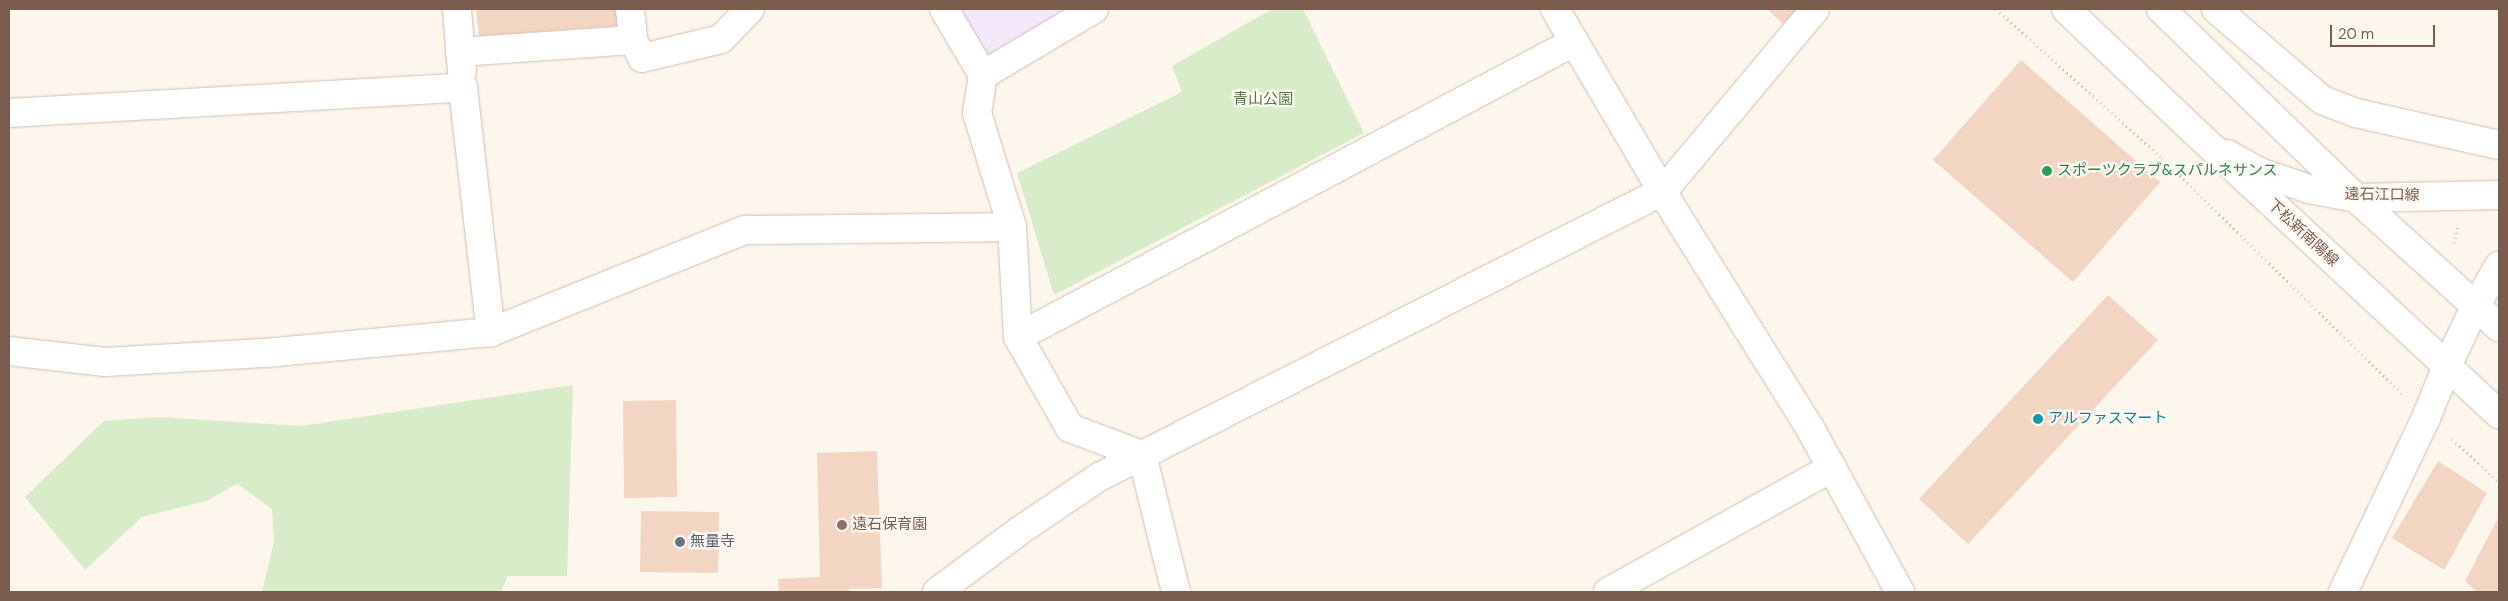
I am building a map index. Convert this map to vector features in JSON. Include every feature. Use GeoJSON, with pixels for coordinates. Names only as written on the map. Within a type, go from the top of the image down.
{"type":"FeatureCollection","features":[{"type":"Feature","properties":{"kind":"street"},"geometry":{"type":"LineString","coordinates":[[456,9],[490,332]]}},
{"type":"Feature","properties":{"kind":"street"},"geometry":{"type":"LineString","coordinates":[[630,9],[633,40],[642,58],[722,39],[750,9]]}},
{"type":"Feature","properties":{"kind":"street"},"geometry":{"type":"LineString","coordinates":[[944,9],[983,75],[976,114],[1012,228],[1018,337],[1070,428],[1142,455]]}},
{"type":"Feature","properties":{"kind":"street"},"geometry":{"type":"LineString","coordinates":[[983,75],[1094,9]]}},
{"type":"Feature","properties":{"kind":"street"},"geometry":{"type":"LineString","coordinates":[[1555,9],[1663,191],[1811,430],[1900,592]]}},
{"type":"Feature","properties":{"kind":"street"},"geometry":{"type":"LineString","coordinates":[[937,592],[1019,531],[1099,477],[1663,191],[1815,9]]}},
{"type":"Feature","properties":{"kind":"street","name":"下松新南陽線"},"geometry":{"type":"LineString","coordinates":[[2066,9],[2192,129],[2499,414]]}},
{"type":"Feature","properties":{"kind":"street"},"geometry":{"type":"LineString","coordinates":[[2161,9],[2356,198],[2499,328]]}},
{"type":"Feature","properties":{"kind":"street"},"geometry":{"type":"LineString","coordinates":[[2216,9],[2322,100],[2356,113],[2499,146]]}},
{"type":"Feature","properties":{"kind":"street"},"geometry":{"type":"LineString","coordinates":[[460,52],[633,40]]}},
{"type":"Feature","properties":{"kind":"street"},"geometry":{"type":"LineString","coordinates":[[1018,337],[1574,42]]}},
{"type":"Feature","properties":{"kind":"street"},"geometry":{"type":"LineString","coordinates":[[9,114],[463,88]]}},
{"type":"Feature","properties":{"kind":"street","name":"遠石江口線"},"geometry":{"type":"LineString","coordinates":[[2192,129],[2229,155],[2259,172],[2309,189],[2356,198],[2499,195]]}},
{"type":"Feature","properties":{"kind":"street"},"geometry":{"type":"LineString","coordinates":[[9,350],[105,362],[276,352],[490,332],[745,230],[1012,228]]}},
{"type":"Feature","properties":{"kind":"street"},"geometry":{"type":"LineString","coordinates":[[2344,592],[2426,418],[2474,307],[2499,266]]}},
{"type":"Feature","properties":{"kind":"street"},"geometry":{"type":"LineString","coordinates":[[1142,455],[1176,592]]}},
{"type":"Feature","properties":{"kind":"street"},"geometry":{"type":"LineString","coordinates":[[1608,592],[1832,468]]}},
{"type":"Feature","properties":{"kind":"path"},"geometry":{"type":"LineString","coordinates":[[1996,9],[2162,158],[2396,388]]}},
{"type":"Feature","properties":{"kind":"path"},"geometry":{"type":"LineString","coordinates":[[2453,248],[2458,224]]}},
{"type":"Feature","properties":{"kind":"path"},"geometry":{"type":"LineString","coordinates":[[2447,436],[2499,482]]}},
{"type":"Feature","properties":{"kind":"shaded area"},"geometry":{"type":"Polygon","coordinates":[[[960,9],[1069,9],[987,58],[960,9]]]}},
{"type":"Feature","properties":{"kind":"green space","name":"青山公園"},"geometry":{"type":"Polygon","coordinates":[[[1272,9],[1303,9],[1364,133],[1054,295],[1017,173],[1182,92],[1172,66],[1272,9]]]}},
{"type":"Feature","properties":{"kind":"green space"},"geometry":{"type":"Polygon","coordinates":[[[573,385],[567,576],[508,576],[501,592],[262,592],[274,542],[272,509],[237,484],[206,501],[142,517],[85,570],[25,497],[104,421],[159,417],[301,426],[573,385]]]}},
{"type":"Feature","properties":{"kind":"building"},"geometry":{"type":"Polygon","coordinates":[[[476,9],[616,9],[618,26],[479,36],[476,9]]]}},
{"type":"Feature","properties":{"kind":"building"},"geometry":{"type":"Polygon","coordinates":[[[1767,9],[1797,9],[1783,24],[1767,9]]]}},
{"type":"Feature","properties":{"kind":"building","name":"スポーツクラブ&スパルネサンス"},"geometry":{"type":"Polygon","coordinates":[[[2021,60],[2160,182],[2073,282],[1933,160],[2021,60]]]}},
{"type":"Feature","properties":{"kind":"building","name":"アルファスマート"},"geometry":{"type":"Polygon","coordinates":[[[2108,295],[2158,340],[1968,544],[1919,499],[2108,295]]]}},
{"type":"Feature","properties":{"kind":"building"},"geometry":{"type":"Polygon","coordinates":[[[676,400],[677,497],[624,498],[623,401],[676,400]]]}},
{"type":"Feature","properties":{"kind":"building"},"geometry":{"type":"Polygon","coordinates":[[[877,451],[882,588],[849,589],[849,592],[779,592],[778,579],[820,577],[817,453],[877,451]]]}},
{"type":"Feature","properties":{"kind":"building"},"geometry":{"type":"Polygon","coordinates":[[[2438,461],[2487,493],[2444,570],[2392,538],[2438,461]]]}},
{"type":"Feature","properties":{"kind":"building","name":"無量寺"},"geometry":{"type":"Polygon","coordinates":[[[641,511],[719,512],[718,573],[640,572],[641,511]]]}},
{"type":"Feature","properties":{"kind":"building"},"geometry":{"type":"Polygon","coordinates":[[[2497,520],[2499,522],[2499,592],[2477,592],[2465,581],[2497,520]]]}},
{"type":"Feature","properties":{"kind":"place","name":"スポーツクラブ&スパルネサンス"},"geometry":{"type":"Point","coordinates":[2047,171]}},
{"type":"Feature","properties":{"kind":"place","name":"アルファスマート"},"geometry":{"type":"Point","coordinates":[2038,419]}},
{"type":"Feature","properties":{"kind":"place","name":"遠石保育園"},"geometry":{"type":"Point","coordinates":[842,525]}},
{"type":"Feature","properties":{"kind":"place","name":"無量寺"},"geometry":{"type":"Point","coordinates":[680,542]}}]}
